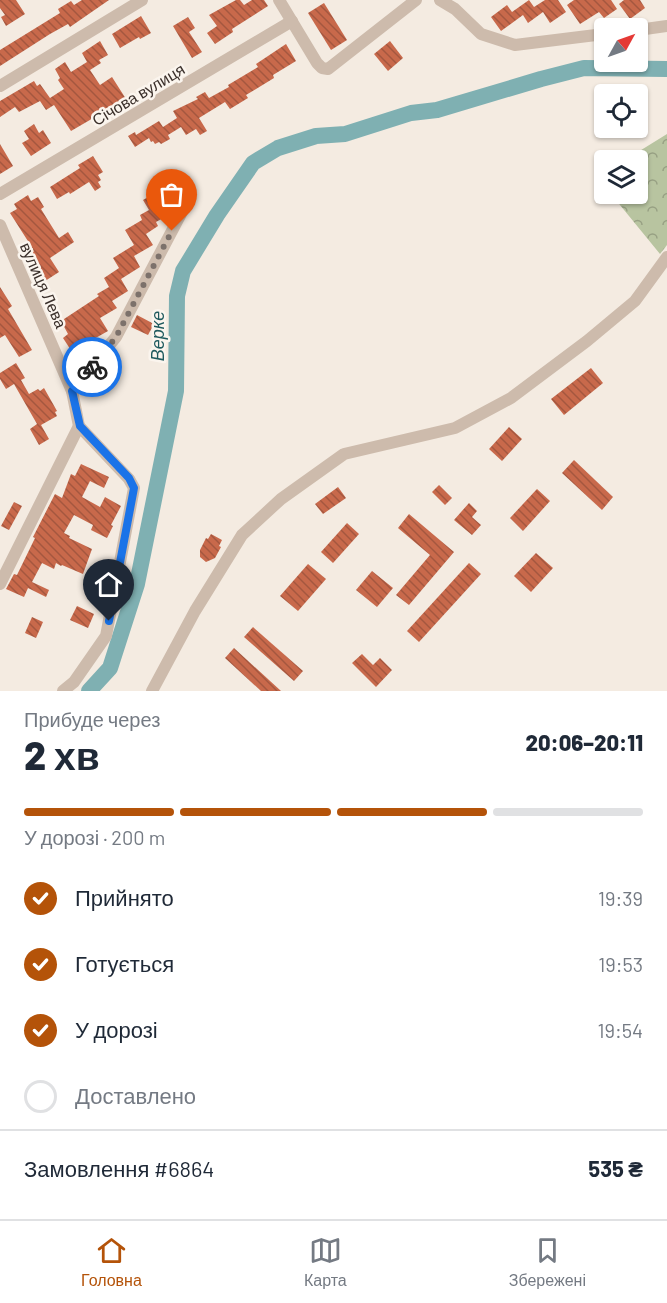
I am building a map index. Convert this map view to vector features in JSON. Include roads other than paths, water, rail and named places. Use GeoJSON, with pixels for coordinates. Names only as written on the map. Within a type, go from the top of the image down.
{"type":"FeatureCollection","features":[{"type":"Feature","properties":{"kind":"street"},"geometry":{"type":"LineString","coordinates":[[0,86],[142,0]]}},
{"type":"Feature","properties":{"kind":"street"},"geometry":{"type":"LineString","coordinates":[[279,0],[317,63],[322,68],[328,69],[416,0]]}},
{"type":"Feature","properties":{"kind":"street"},"geometry":{"type":"LineString","coordinates":[[440,0],[454,9],[481,34],[515,45],[594,35]]}},
{"type":"Feature","properties":{"kind":"street","name":"Січова вулиця"},"geometry":{"type":"LineString","coordinates":[[0,194],[292,21]]}},
{"type":"Feature","properties":{"kind":"street"},"geometry":{"type":"LineString","coordinates":[[648,29],[667,26]]}},
{"type":"Feature","properties":{"kind":"street"},"geometry":{"type":"LineString","coordinates":[[72,391],[116,337],[183,210]]}},
{"type":"Feature","properties":{"kind":"street","name":"вулиця Лева"},"geometry":{"type":"LineString","coordinates":[[0,225],[72,391],[80,426]]}},
{"type":"Feature","properties":{"kind":"street"},"geometry":{"type":"LineString","coordinates":[[152,691],[195,612],[242,535],[281,499],[344,454],[455,428],[511,398],[635,301],[667,257]]}},
{"type":"Feature","properties":{"kind":"street"},"geometry":{"type":"LineString","coordinates":[[0,584],[80,426],[129,478],[134,488],[106,636],[74,682],[63,691]]}},
{"type":"Feature","properties":{"kind":"waterway","name":"Верке"},"geometry":{"type":"LineString","coordinates":[[89,691],[110,668],[137,584],[176,391],[177,296],[183,271],[217,215],[253,163],[278,148],[316,136],[345,134],[411,113],[437,110],[584,68],[667,69]]}}]}
